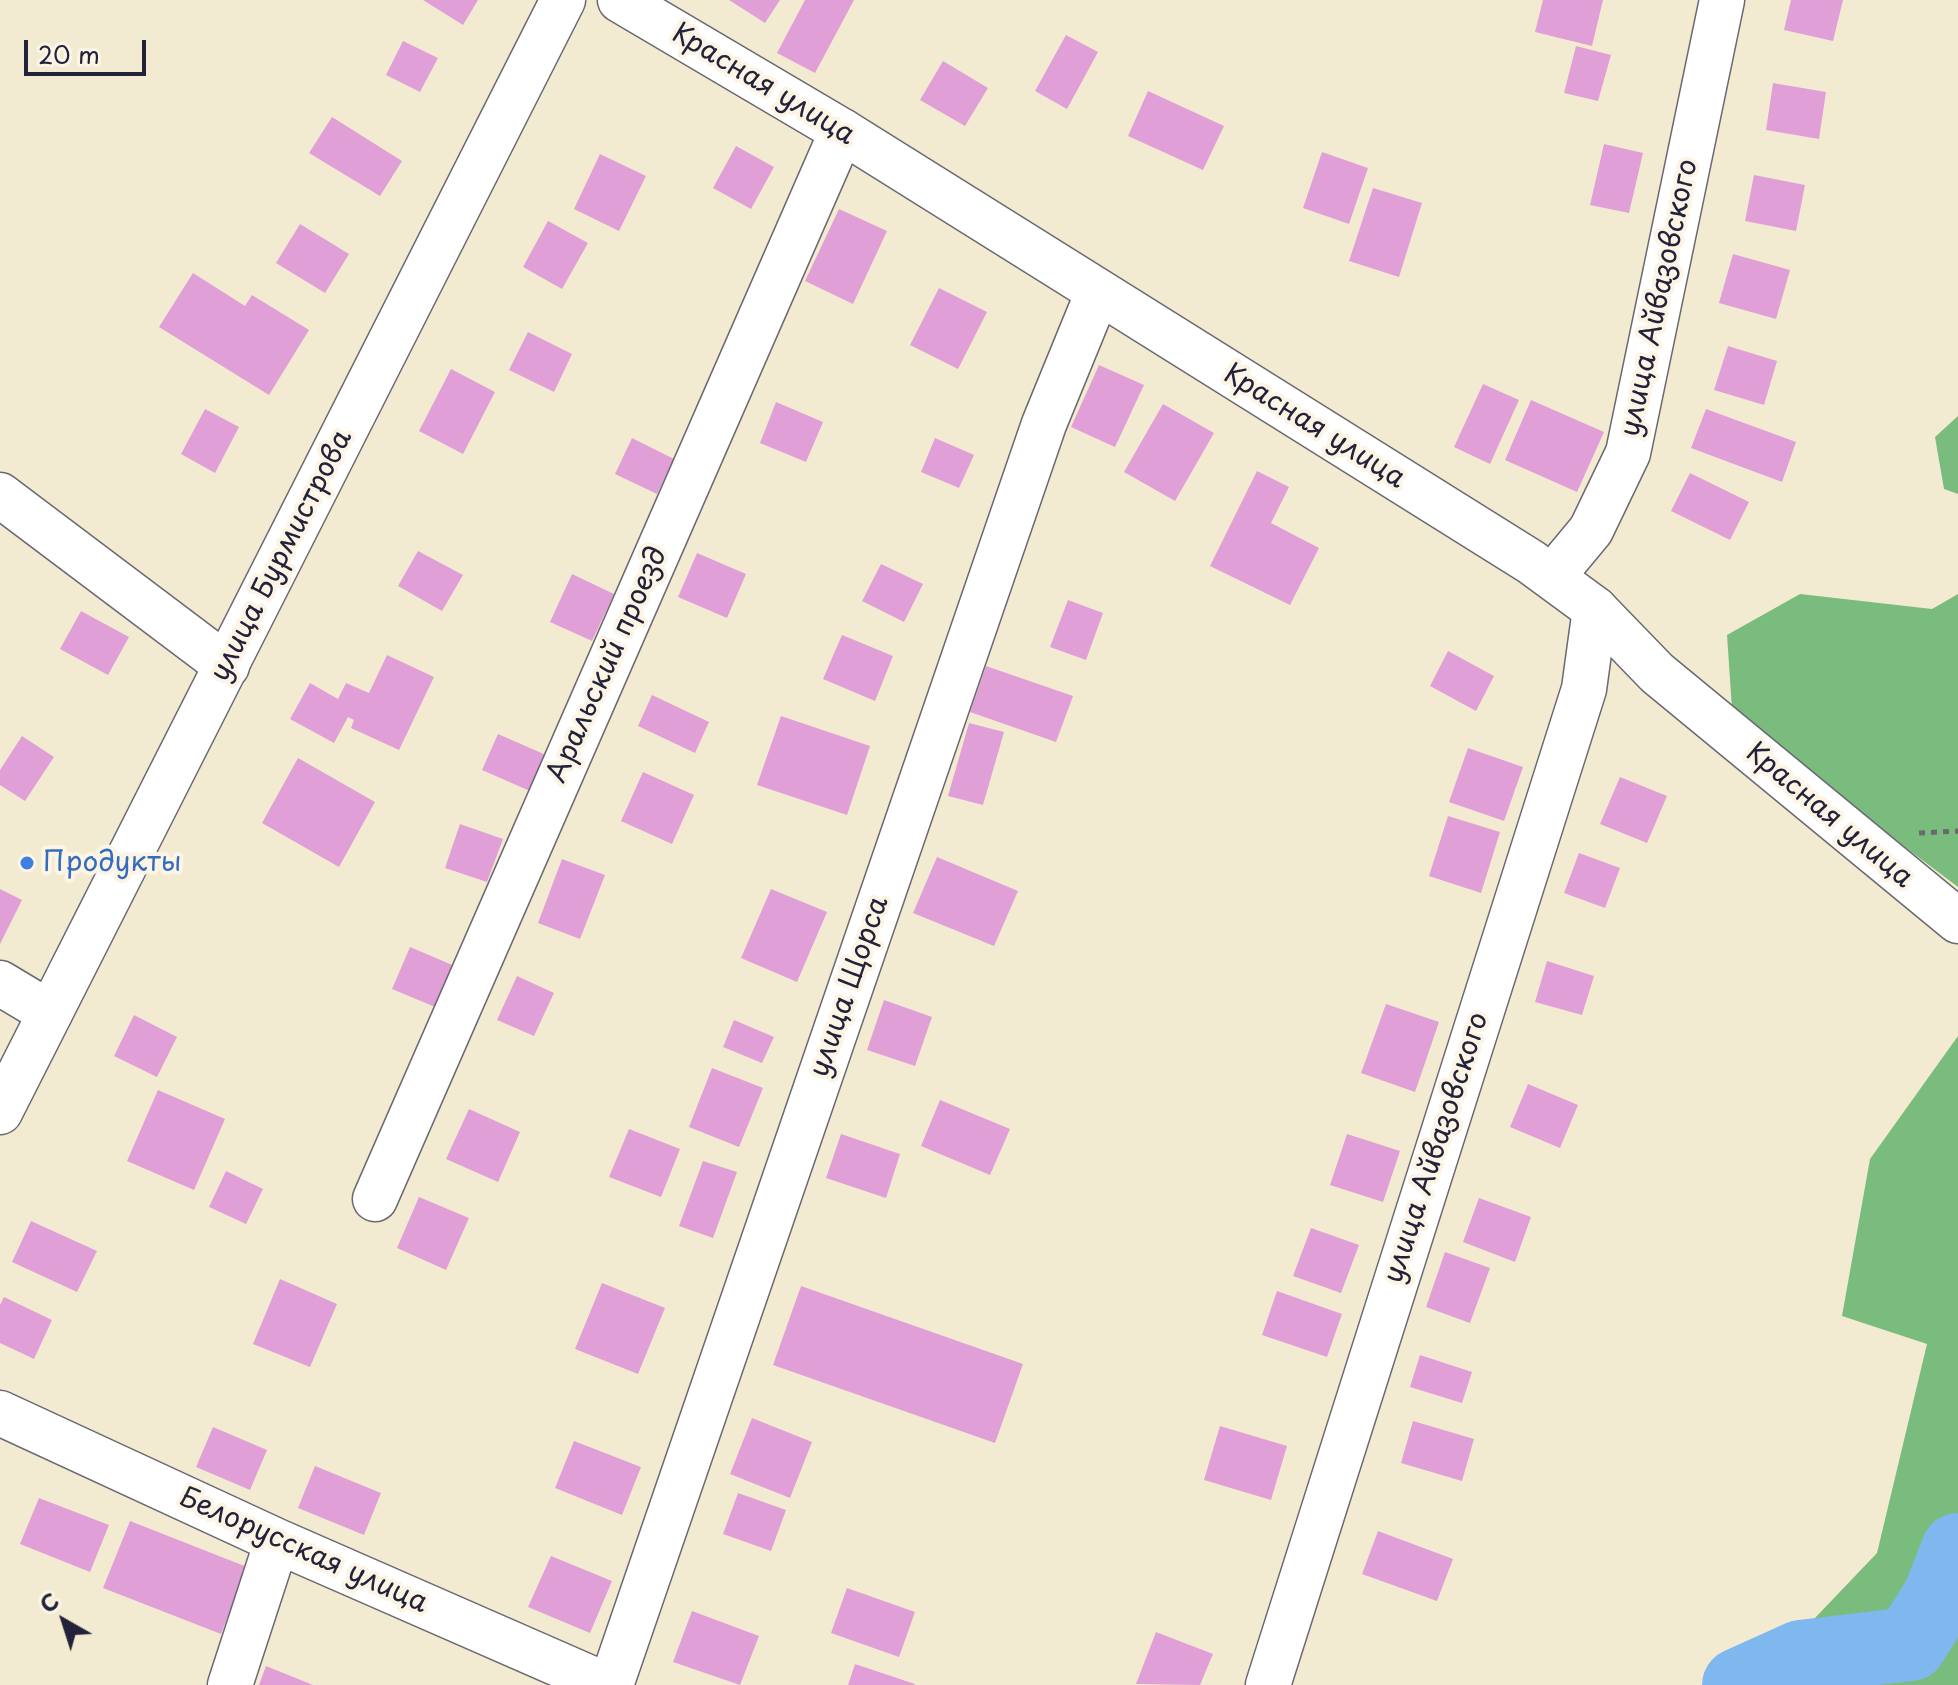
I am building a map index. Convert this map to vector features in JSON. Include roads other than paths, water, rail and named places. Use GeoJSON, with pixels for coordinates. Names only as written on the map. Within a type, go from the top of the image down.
{"type":"FeatureCollection","features":[{"type":"Feature","properties":{"kind":"street","name":"улица Бурмистрова"},"geometry":{"type":"LineString","coordinates":[[0,1112],[563,0]]}},
{"type":"Feature","properties":{"kind":"street","name":"Красная улица"},"geometry":{"type":"LineString","coordinates":[[620,0],[842,131],[1531,562],[1595,609],[1657,673],[1958,921]]}},
{"type":"Feature","properties":{"kind":"street","name":"улица Айвазовского"},"geometry":{"type":"LineString","coordinates":[[1552,577],[1591,530],[1628,453],[1722,0]]}},
{"type":"Feature","properties":{"kind":"street","name":"Аральский проезд"},"geometry":{"type":"LineString","coordinates":[[375,1199],[842,131]]}},
{"type":"Feature","properties":{"kind":"street","name":"улица Щорса"},"geometry":{"type":"LineString","coordinates":[[609,1685],[1044,424],[1098,292]]}},
{"type":"Feature","properties":{"kind":"street"},"geometry":{"type":"LineString","coordinates":[[0,495],[227,666]]}},
{"type":"Feature","properties":{"kind":"street","name":"улица Айвазовского"},"geometry":{"type":"LineString","coordinates":[[1268,1685],[1584,689],[1595,609]]}},
{"type":"Feature","properties":{"kind":"street"},"geometry":{"type":"LineString","coordinates":[[0,983],[50,1013]]}},
{"type":"Feature","properties":{"kind":"street","name":"Белорусская улица"},"geometry":{"type":"LineString","coordinates":[[0,1413],[277,1541],[609,1685]]}},
{"type":"Feature","properties":{"kind":"street"},"geometry":{"type":"LineString","coordinates":[[230,1685],[277,1541]]}},
{"type":"Feature","properties":{"kind":"waterway"},"geometry":{"type":"LineString","coordinates":[[1739,1685],[1801,1657],[1910,1644],[1939,1598],[1958,1550]]}},
{"type":"Feature","properties":{"kind":"place","name":"Продукты"},"geometry":{"type":"Point","coordinates":[27,863]}}]}
